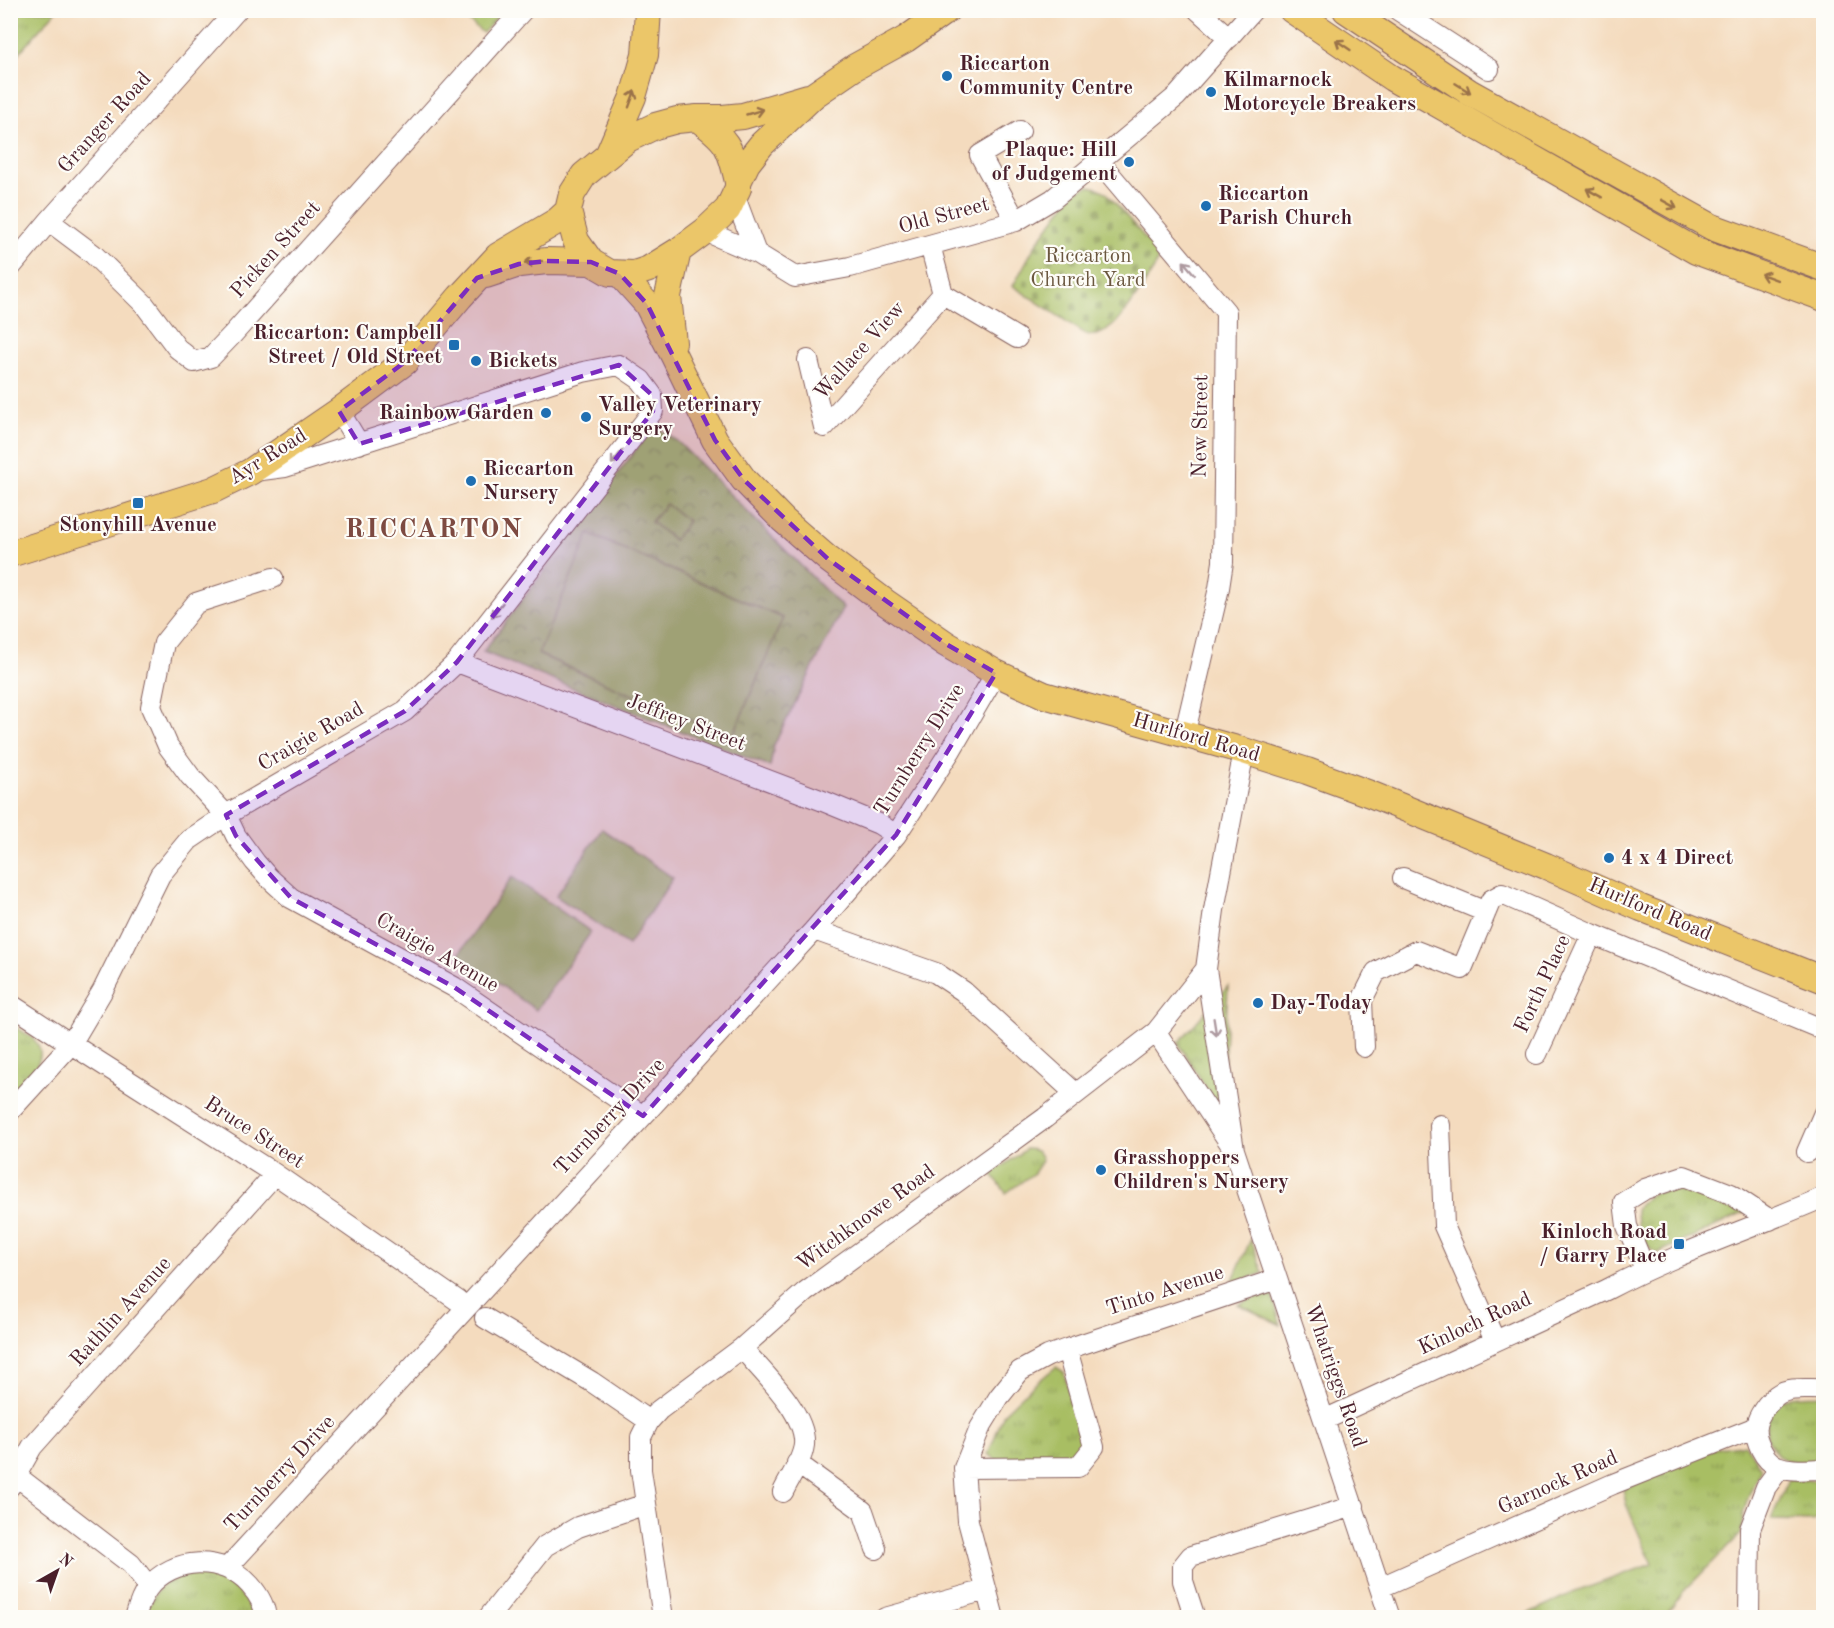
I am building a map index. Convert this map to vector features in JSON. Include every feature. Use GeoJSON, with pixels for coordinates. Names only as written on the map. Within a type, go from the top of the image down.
{"type":"FeatureCollection","features":[{"type":"Feature","properties":{"kind":"main road"},"geometry":{"type":"LineString","coordinates":[[609,153],[633,97],[645,55],[648,10]]}},
{"type":"Feature","properties":{"kind":"main road"},"geometry":{"type":"LineString","coordinates":[[814,95],[743,116],[677,120],[655,126],[628,140],[584,175],[572,194],[568,211],[576,241],[591,262],[610,273],[620,274],[634,274],[649,269],[678,251],[705,231],[728,209],[747,163],[762,144],[814,95],[855,67],[906,39],[948,10]]}},
{"type":"Feature","properties":{"kind":"main road"},"geometry":{"type":"LineString","coordinates":[[1292,10],[1392,78],[1696,251],[1824,298]]}},
{"type":"Feature","properties":{"kind":"main road"},"geometry":{"type":"LineString","coordinates":[[1346,10],[1469,92],[1712,227],[1824,268]]}},
{"type":"Feature","properties":{"kind":"main road"},"geometry":{"type":"LineString","coordinates":[[697,118],[718,134],[729,148],[736,189]]}},
{"type":"Feature","properties":{"kind":"main road","name":"Ayr Road"},"geometry":{"type":"LineString","coordinates":[[10,554],[213,490],[250,471],[405,363],[498,256],[557,221],[568,211]]}},
{"type":"Feature","properties":{"kind":"main road","name":"Hurlford Road"},"geometry":{"type":"LineString","coordinates":[[674,356],[668,296],[678,251]]}},
{"type":"Feature","properties":{"kind":"main road"},"geometry":{"type":"LineString","coordinates":[[477,278],[519,264],[547,261],[591,262]]}},
{"type":"Feature","properties":{"kind":"main road","name":"Hurlford Road"},"geometry":{"type":"LineString","coordinates":[[620,274],[647,304],[715,440],[744,480],[783,520],[828,560],[946,644],[996,674],[1044,695],[1244,751],[1370,794],[1546,866],[1641,908],[1824,980]]}},
{"type":"Feature","properties":{"kind":"street","name":"Granger Road"},"geometry":{"type":"LineString","coordinates":[[10,268],[237,10]]}},
{"type":"Feature","properties":{"kind":"street","name":"Picken Street"},"geometry":{"type":"LineString","coordinates":[[49,221],[93,254],[144,304],[177,348],[194,362],[211,357],[523,10]]}},
{"type":"Feature","properties":{"kind":"street"},"geometry":{"type":"LineString","coordinates":[[1198,10],[1229,38]]}},
{"type":"Feature","properties":{"kind":"street","name":"Old Street"},"geometry":{"type":"LineString","coordinates":[[705,231],[756,253],[795,277],[850,267],[1016,221],[1053,199],[1177,96],[1253,10]]}},
{"type":"Feature","properties":{"kind":"street"},"geometry":{"type":"LineString","coordinates":[[1398,10],[1489,69]]}},
{"type":"Feature","properties":{"kind":"street"},"geometry":{"type":"LineString","coordinates":[[1016,221],[980,155],[1020,131]]}},
{"type":"Feature","properties":{"kind":"street","name":"New Street"},"geometry":{"type":"LineString","coordinates":[[1098,160],[1226,312],[1223,562],[1219,588],[1184,735]]}},
{"type":"Feature","properties":{"kind":"street"},"geometry":{"type":"LineString","coordinates":[[736,189],[756,253]]}},
{"type":"Feature","properties":{"kind":"street"},"geometry":{"type":"LineString","coordinates":[[930,245],[943,294],[1017,338]]}},
{"type":"Feature","properties":{"kind":"street","name":"Wallace View"},"geometry":{"type":"LineString","coordinates":[[808,360],[824,427],[943,294]]}},
{"type":"Feature","properties":{"kind":"street","name":"Craigie Road"},"geometry":{"type":"LineString","coordinates":[[10,1111],[71,1044],[103,990],[160,875],[189,840],[226,815],[405,711],[457,662],[653,411],[652,395],[641,380],[619,364],[583,372],[359,444]]}},
{"type":"Feature","properties":{"kind":"street"},"geometry":{"type":"LineString","coordinates":[[250,471],[285,467],[359,444],[339,411]]}},
{"type":"Feature","properties":{"kind":"street","name":"Craigie Avenue"},"geometry":{"type":"LineString","coordinates":[[273,578],[196,603],[164,643],[151,707],[168,746],[190,776],[226,815],[236,836],[255,862],[291,898],[454,987],[643,1116]]}},
{"type":"Feature","properties":{"kind":"street","name":"Jeffrey Street"},"geometry":{"type":"LineString","coordinates":[[457,662],[823,801],[879,825],[896,835]]}},
{"type":"Feature","properties":{"kind":"street","name":"Turnberry Drive"},"geometry":{"type":"LineString","coordinates":[[227,1568],[814,930],[896,835],[951,750],[996,674]]}},
{"type":"Feature","properties":{"kind":"street"},"geometry":{"type":"LineString","coordinates":[[1206,969],[1214,910],[1244,751]]}},
{"type":"Feature","properties":{"kind":"street"},"geometry":{"type":"LineString","coordinates":[[1402,878],[1486,912]]}},
{"type":"Feature","properties":{"kind":"street"},"geometry":{"type":"LineString","coordinates":[[1364,1047],[1362,1000],[1376,972],[1416,951],[1462,969],[1491,900],[1503,894],[1592,934],[1824,1030]]}},
{"type":"Feature","properties":{"kind":"street"},"geometry":{"type":"LineString","coordinates":[[814,930],[936,973],[963,991],[1075,1094]]}},
{"type":"Feature","properties":{"kind":"street","name":"Forth Place"},"geometry":{"type":"LineString","coordinates":[[1537,1054],[1592,934]]}},
{"type":"Feature","properties":{"kind":"street","name":"Witchknowe Road"},"geometry":{"type":"LineString","coordinates":[[649,1421],[659,1410],[742,1348],[805,1292],[1045,1118],[1155,1032],[1206,969]]}},
{"type":"Feature","properties":{"kind":"street","name":"Whatriggs Road"},"geometry":{"type":"LineString","coordinates":[[1206,969],[1234,1150],[1390,1617]]}},
{"type":"Feature","properties":{"kind":"street","name":"Bruce Street"},"geometry":{"type":"LineString","coordinates":[[10,1004],[275,1174],[467,1308]]}},
{"type":"Feature","properties":{"kind":"street","name":"Whatriggs Road"},"geometry":{"type":"LineString","coordinates":[[1155,1032],[1234,1150]]}},
{"type":"Feature","properties":{"kind":"street"},"geometry":{"type":"LineString","coordinates":[[1807,1152],[1824,1113]]}},
{"type":"Feature","properties":{"kind":"street"},"geometry":{"type":"LineString","coordinates":[[1440,1125],[1444,1226],[1495,1341]]}},
{"type":"Feature","properties":{"kind":"street","name":"Rathlin Avenue"},"geometry":{"type":"LineString","coordinates":[[13,1477],[32,1447],[275,1174]]}},
{"type":"Feature","properties":{"kind":"street"},"geometry":{"type":"LineString","coordinates":[[1645,1269],[1627,1226],[1624,1202],[1644,1189],[1684,1176],[1731,1194],[1770,1220]]}},
{"type":"Feature","properties":{"kind":"street","name":"Kinloch Road"},"geometry":{"type":"LineString","coordinates":[[1324,1420],[1606,1290],[1645,1269],[1824,1197]]}},
{"type":"Feature","properties":{"kind":"street","name":"Tinto Avenue"},"geometry":{"type":"LineString","coordinates":[[994,1617],[968,1521],[964,1467],[980,1428],[999,1397],[1020,1371],[1067,1349],[1277,1279]]}},
{"type":"Feature","properties":{"kind":"street"},"geometry":{"type":"LineString","coordinates":[[485,1318],[592,1382],[649,1421],[641,1437],[640,1470],[663,1617]]}},
{"type":"Feature","properties":{"kind":"street"},"geometry":{"type":"LineString","coordinates":[[742,1348],[793,1407],[803,1430],[804,1445],[783,1492]]}},
{"type":"Feature","properties":{"kind":"street"},"geometry":{"type":"LineString","coordinates":[[964,1467],[1078,1467],[1094,1447],[1067,1349]]}},
{"type":"Feature","properties":{"kind":"street"},"geometry":{"type":"LineString","coordinates":[[1824,1389],[1794,1389],[1778,1395],[1762,1412],[1756,1427],[1763,1453],[1773,1465],[1793,1470],[1824,1469]]}},
{"type":"Feature","properties":{"kind":"street","name":"Garnock Road"},"geometry":{"type":"LineString","coordinates":[[1380,1587],[1613,1484],[1756,1427]]}},
{"type":"Feature","properties":{"kind":"street"},"geometry":{"type":"LineString","coordinates":[[797,1463],[863,1512],[876,1549]]}},
{"type":"Feature","properties":{"kind":"street"},"geometry":{"type":"LineString","coordinates":[[1749,1617],[1750,1529],[1766,1487],[1780,1468]]}},
{"type":"Feature","properties":{"kind":"street"},"geometry":{"type":"LineString","coordinates":[[13,1477],[131,1563],[148,1587]]}},
{"type":"Feature","properties":{"kind":"street"},"geometry":{"type":"LineString","coordinates":[[488,1617],[545,1546],[578,1527],[646,1504]]}},
{"type":"Feature","properties":{"kind":"street"},"geometry":{"type":"LineString","coordinates":[[1195,1617],[1183,1581],[1183,1566],[1191,1556],[1354,1506]]}},
{"type":"Feature","properties":{"kind":"street"},"geometry":{"type":"LineString","coordinates":[[135,1617],[139,1603],[148,1587],[165,1573],[184,1564],[206,1562],[227,1568],[244,1578],[257,1593],[266,1617]]}},
{"type":"Feature","properties":{"kind":"street"},"geometry":{"type":"LineString","coordinates":[[885,1617],[986,1590]]}},
{"type":"Feature","properties":{"kind":"highlighted area"},"geometry":{"type":"Polygon","coordinates":[[[547,261],[591,262],[620,274],[647,304],[715,440],[744,480],[828,559],[946,644],[996,673],[896,835],[643,1116],[454,987],[291,898],[236,836],[226,815],[405,711],[457,662],[653,411],[652,395],[619,365],[359,444],[339,411],[405,362],[477,278],[519,264],[547,261]]]}},
{"type":"Feature","properties":{"kind":"green space"},"geometry":{"type":"Polygon","coordinates":[[[10,11],[56,11],[11,62],[10,11]]]}},
{"type":"Feature","properties":{"kind":"green space"},"geometry":{"type":"Polygon","coordinates":[[[457,11],[503,11],[483,33],[457,11]]]}},
{"type":"Feature","properties":{"kind":"green space","name":"Riccarton Church Yard"},"geometry":{"type":"Polygon","coordinates":[[[1089,186],[1106,192],[1158,253],[1155,267],[1118,320],[1109,329],[1090,335],[1013,286],[1036,244],[1074,192],[1089,186]]]}},
{"type":"Feature","properties":{"kind":"green space"},"geometry":{"type":"Polygon","coordinates":[[[657,428],[679,443],[843,608],[774,745],[770,767],[483,652],[650,431],[657,428]]]}},
{"type":"Feature","properties":{"kind":"green space"},"geometry":{"type":"Polygon","coordinates":[[[666,504],[688,521],[674,540],[651,522],[666,504]]]}},
{"type":"Feature","properties":{"kind":"green space"},"geometry":{"type":"Polygon","coordinates":[[[589,534],[783,618],[732,738],[538,654],[589,534]]]}},
{"type":"Feature","properties":{"kind":"green space"},"geometry":{"type":"Polygon","coordinates":[[[602,829],[673,878],[628,945],[556,896],[602,829]]]}},
{"type":"Feature","properties":{"kind":"green space"},"geometry":{"type":"Polygon","coordinates":[[[512,877],[591,932],[536,1010],[458,955],[512,877]]]}},
{"type":"Feature","properties":{"kind":"green space"},"geometry":{"type":"Polygon","coordinates":[[[1228,986],[1222,1113],[1178,1043],[1228,986]]]}},
{"type":"Feature","properties":{"kind":"green space"},"geometry":{"type":"Polygon","coordinates":[[[11,1024],[33,1039],[38,1045],[40,1058],[37,1065],[11,1093],[11,1024]]]}},
{"type":"Feature","properties":{"kind":"green space"},"geometry":{"type":"Polygon","coordinates":[[[1026,1149],[1037,1152],[1042,1161],[1034,1173],[1006,1193],[992,1174],[1026,1149]]]}},
{"type":"Feature","properties":{"kind":"green space"},"geometry":{"type":"Polygon","coordinates":[[[1686,1185],[1739,1205],[1746,1212],[1658,1253],[1649,1246],[1641,1234],[1636,1208],[1651,1194],[1686,1185]]]}},
{"type":"Feature","properties":{"kind":"green space"},"geometry":{"type":"Polygon","coordinates":[[[1251,1239],[1263,1273],[1231,1284],[1251,1239]]]}},
{"type":"Feature","properties":{"kind":"green space"},"geometry":{"type":"Polygon","coordinates":[[[1271,1292],[1281,1325],[1238,1304],[1271,1292]]]}},
{"type":"Feature","properties":{"kind":"green space"},"geometry":{"type":"Polygon","coordinates":[[[1056,1367],[1064,1372],[1082,1447],[1074,1458],[1000,1462],[988,1454],[1004,1413],[1056,1367]]]}},
{"type":"Feature","properties":{"kind":"green space"},"geometry":{"type":"Polygon","coordinates":[[[1823,1395],[1823,1461],[1797,1462],[1782,1458],[1772,1448],[1767,1437],[1767,1422],[1772,1409],[1791,1397],[1823,1395]]]}},
{"type":"Feature","properties":{"kind":"green space"},"geometry":{"type":"Polygon","coordinates":[[[1745,1444],[1761,1468],[1743,1514],[1741,1534],[1683,1592],[1665,1617],[1518,1618],[1570,1594],[1652,1564],[1626,1504],[1623,1489],[1713,1449],[1745,1444]]]}},
{"type":"Feature","properties":{"kind":"green space"},"geometry":{"type":"Polygon","coordinates":[[[1788,1479],[1823,1481],[1823,1516],[1812,1521],[1772,1520],[1788,1479]]]}},
{"type":"Feature","properties":{"kind":"green space"},"geometry":{"type":"Polygon","coordinates":[[[198,1573],[218,1578],[233,1587],[244,1599],[253,1617],[143,1618],[157,1591],[169,1581],[198,1573]]]}},
{"type":"Feature","properties":{"kind":"place","name":"Riccarton Community Centre"},"geometry":{"type":"Point","coordinates":[947,76]}},
{"type":"Feature","properties":{"kind":"place","name":"Kilmarnock Motorcycle Breakers"},"geometry":{"type":"Point","coordinates":[1211,92]}},
{"type":"Feature","properties":{"kind":"place","name":"Plaque: Hill of Judgement"},"geometry":{"type":"Point","coordinates":[1129,162]}},
{"type":"Feature","properties":{"kind":"place","name":"Riccarton Parish Church"},"geometry":{"type":"Point","coordinates":[1206,206]}},
{"type":"Feature","properties":{"kind":"place","name":"Riccarton: Campbell Street / Old Street"},"geometry":{"type":"Point","coordinates":[454,345]}},
{"type":"Feature","properties":{"kind":"place","name":"Bickets"},"geometry":{"type":"Point","coordinates":[476,361]}},
{"type":"Feature","properties":{"kind":"place","name":"Rainbow Garden"},"geometry":{"type":"Point","coordinates":[546,413]}},
{"type":"Feature","properties":{"kind":"place","name":"Valley Veterinary Surgery"},"geometry":{"type":"Point","coordinates":[586,417]}},
{"type":"Feature","properties":{"kind":"place","name":"Riccarton Nursery"},"geometry":{"type":"Point","coordinates":[471,481]}},
{"type":"Feature","properties":{"kind":"place","name":"Stonyhill Avenue"},"geometry":{"type":"Point","coordinates":[138,503]}},
{"type":"Feature","properties":{"kind":"place","name":"4 x 4 Direct"},"geometry":{"type":"Point","coordinates":[1609,858]}},
{"type":"Feature","properties":{"kind":"place","name":"Day-Today"},"geometry":{"type":"Point","coordinates":[1258,1003]}},
{"type":"Feature","properties":{"kind":"place","name":"Grasshoppers Children's Nursery"},"geometry":{"type":"Point","coordinates":[1101,1170]}},
{"type":"Feature","properties":{"kind":"place","name":"Kinloch Road / Garry Place"},"geometry":{"type":"Point","coordinates":[1679,1244]}},
{"type":"Feature","properties":{"kind":"district","name":"RICCARTON"},"geometry":{"type":"Point","coordinates":[434,529]}}]}
